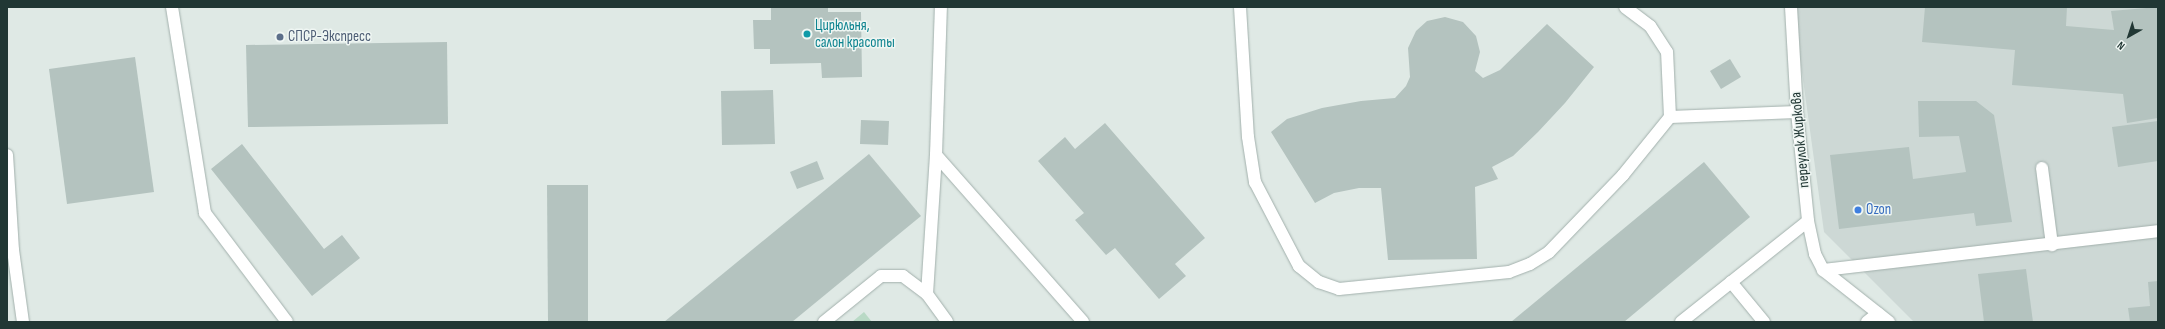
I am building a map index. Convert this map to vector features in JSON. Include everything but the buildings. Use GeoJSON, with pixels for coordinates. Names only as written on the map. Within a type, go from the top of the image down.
{"type":"FeatureCollection","features":[{"type":"Feature","properties":{"kind":"street"},"geometry":{"type":"LineString","coordinates":[[172,7],[205,213],[287,322]]}},
{"type":"Feature","properties":{"kind":"street"},"geometry":{"type":"LineString","coordinates":[[927,294],[936,155],[941,7]]}},
{"type":"Feature","properties":{"kind":"street"},"geometry":{"type":"LineString","coordinates":[[1240,7],[1248,137],[1255,182],[1299,266],[1319,282],[1339,289],[1509,272],[1530,264],[1549,252],[1617,180],[1670,117],[1667,52],[1650,26],[1625,7]]}},
{"type":"Feature","properties":{"kind":"street","name":"переулок Жиркова"},"geometry":{"type":"LineString","coordinates":[[1791,7],[1797,112],[1808,221],[1815,254],[1823,270]]}},
{"type":"Feature","properties":{"kind":"street"},"geometry":{"type":"LineString","coordinates":[[1670,117],[1797,112]]}},
{"type":"Feature","properties":{"kind":"street"},"geometry":{"type":"LineString","coordinates":[[7,155],[10,252],[23,322]]}},
{"type":"Feature","properties":{"kind":"street"},"geometry":{"type":"LineString","coordinates":[[936,155],[1083,322]]}},
{"type":"Feature","properties":{"kind":"street"},"geometry":{"type":"LineString","coordinates":[[2042,168],[2052,245]]}},
{"type":"Feature","properties":{"kind":"street"},"geometry":{"type":"LineString","coordinates":[[1681,322],[1808,221]]}},
{"type":"Feature","properties":{"kind":"street"},"geometry":{"type":"LineString","coordinates":[[1823,270],[2052,245],[2158,231]]}},
{"type":"Feature","properties":{"kind":"street"},"geometry":{"type":"LineString","coordinates":[[1823,270],[1889,322]]}},
{"type":"Feature","properties":{"kind":"street"},"geometry":{"type":"LineString","coordinates":[[824,322],[881,276],[903,276],[927,294],[947,322]]}},
{"type":"Feature","properties":{"kind":"street"},"geometry":{"type":"LineString","coordinates":[[1731,282],[1764,322]]}},
{"type":"Feature","properties":{"kind":"street"},"geometry":{"type":"LineString","coordinates":[[1867,322],[1878,312]]}},
{"type":"Feature","properties":{"kind":"shaded area"},"geometry":{"type":"Polygon","coordinates":[[[1793,7],[2158,7],[2158,322],[1914,322],[1824,232],[1793,7]]]}},
{"type":"Feature","properties":{"kind":"green space"},"geometry":{"type":"Polygon","coordinates":[[[864,312],[872,322],[852,322],[864,312]]]}},
{"type":"Feature","properties":{"kind":"place","name":"Цирюльня, салон красоты"},"geometry":{"type":"Point","coordinates":[807,34]}},
{"type":"Feature","properties":{"kind":"place","name":"СПСР-Экспресс"},"geometry":{"type":"Point","coordinates":[280,37]}},
{"type":"Feature","properties":{"kind":"place","name":"Ozon"},"geometry":{"type":"Point","coordinates":[1858,210]}}]}
